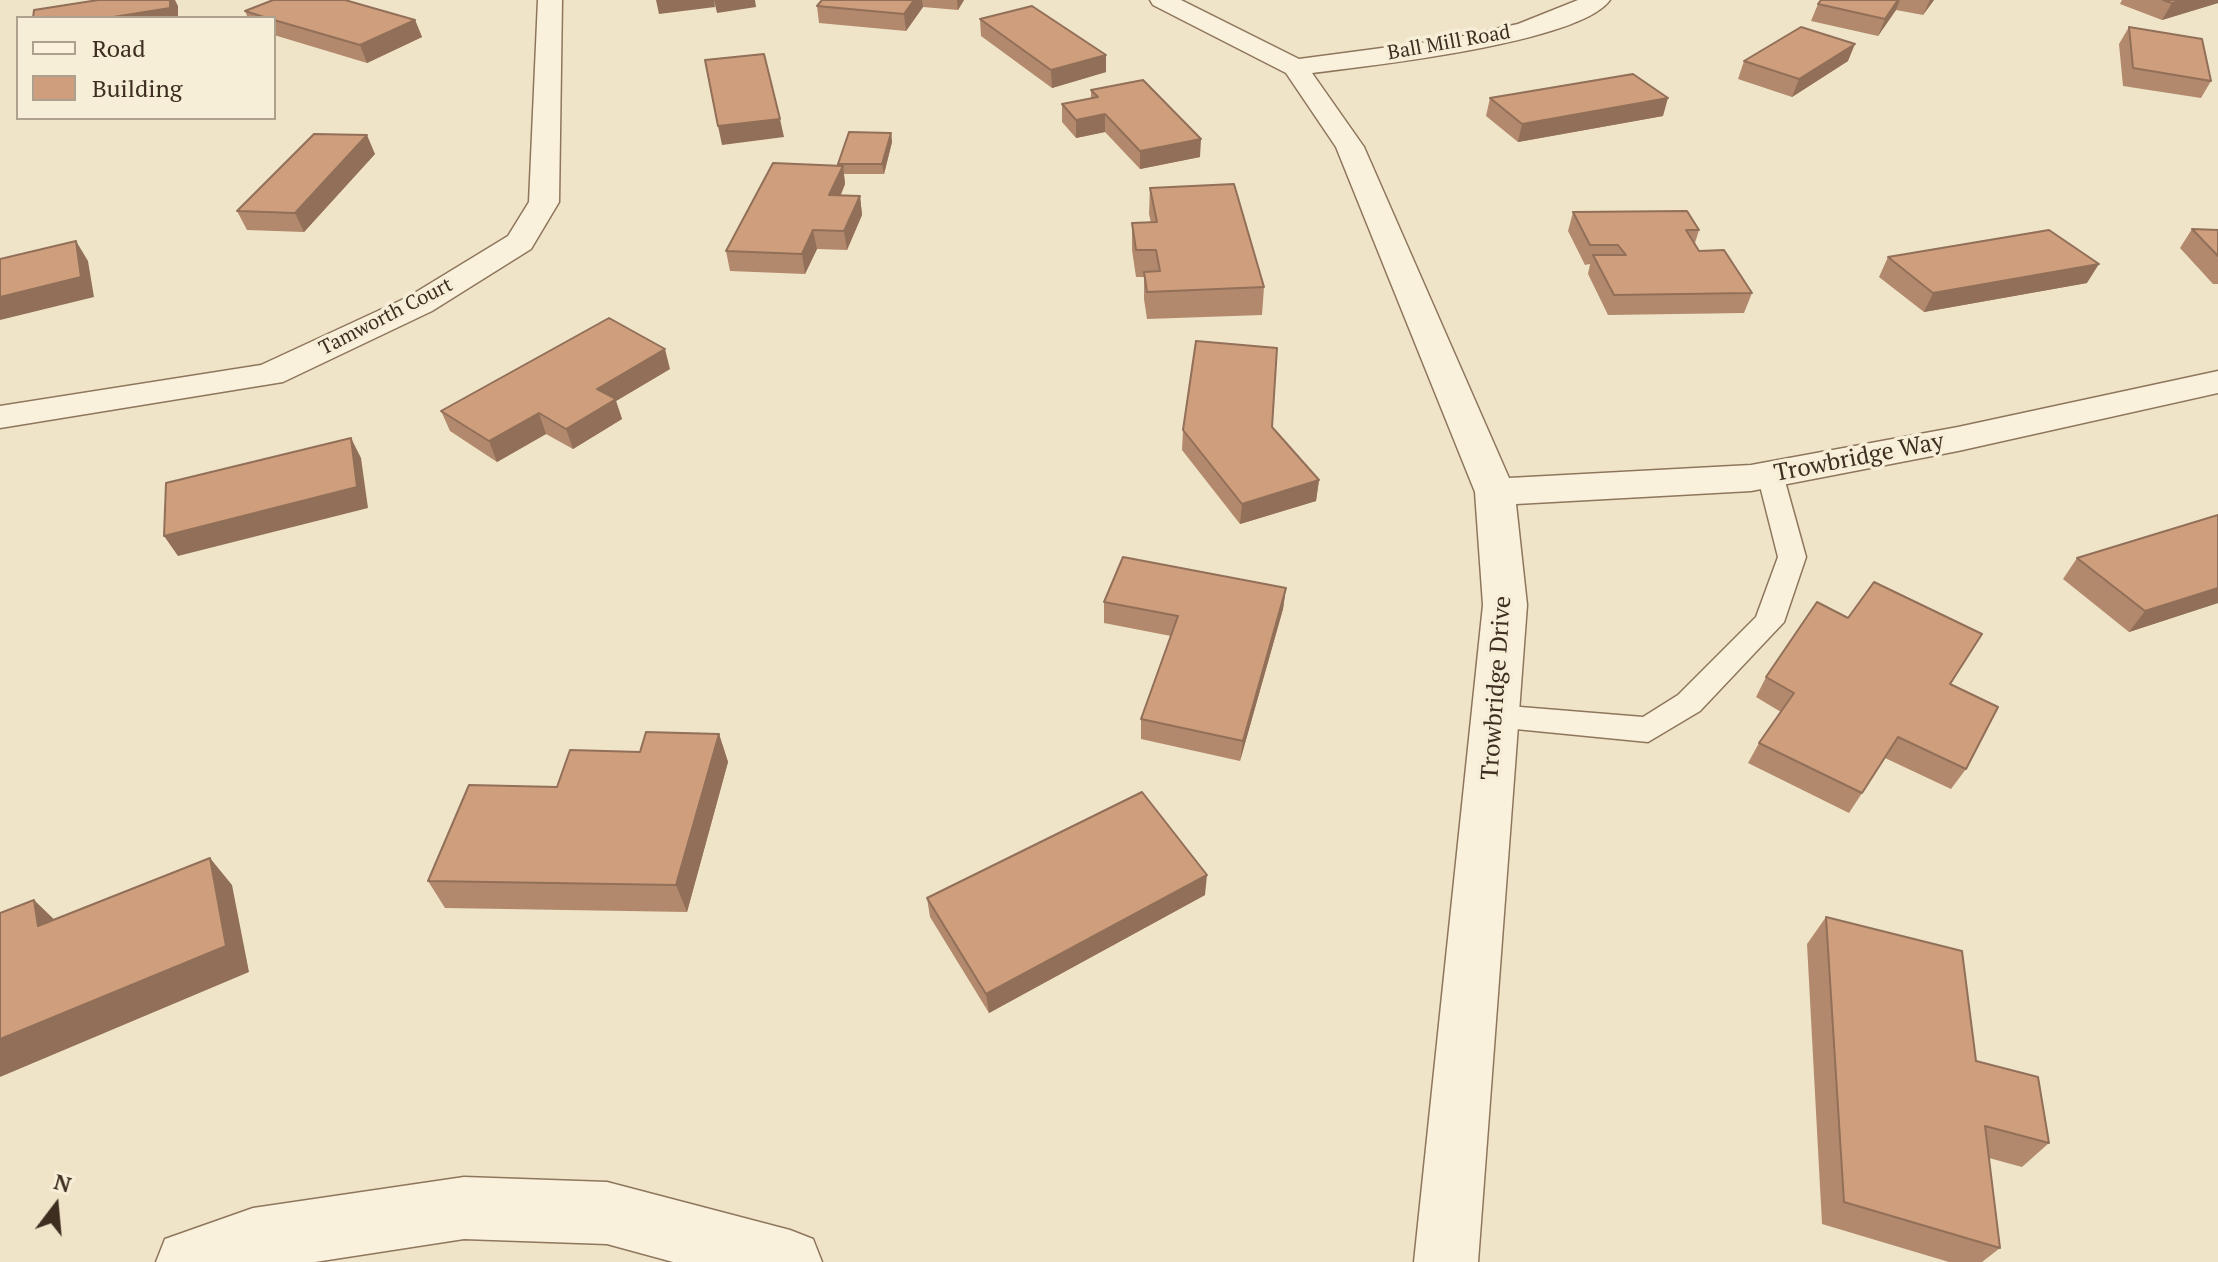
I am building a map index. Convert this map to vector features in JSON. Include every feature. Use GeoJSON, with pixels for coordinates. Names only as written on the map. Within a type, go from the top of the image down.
{"type":"FeatureCollection","features":[{"type":"Feature","properties":{"kind":"street","name":"Tamworth Court"},"geometry":{"type":"LineString","coordinates":[[0,417],[270,374],[420,304],[520,242],[544,202],[550,0]]}},
{"type":"Feature","properties":{"kind":"street","name":"Trowbridge Drive"},"geometry":{"type":"LineString","coordinates":[[1162,0],[1295,67],[1350,147],[1495,492],[1505,605],[1446,1262]]}},
{"type":"Feature","properties":{"kind":"street","name":"Ball Mill Road"},"geometry":{"type":"LineString","coordinates":[[1295,67],[1424,51],[1511,33],[1568,16],[1598,0]]}},
{"type":"Feature","properties":{"kind":"street","name":"Trowbridge Way"},"geometry":{"type":"LineString","coordinates":[[1495,492],[1770,474],[1958,439],[2218,382]]}},
{"type":"Feature","properties":{"kind":"street"},"geometry":{"type":"LineString","coordinates":[[188,1262],[253,1240],[464,1208],[607,1213],[790,1262]]}},
{"type":"Feature","properties":{"kind":"lane"},"geometry":{"type":"LineString","coordinates":[[1496,717],[1648,730],[1689,703],[1769,622],[1788,570],[1792,557],[1770,474]]}},
{"type":"Feature","properties":{"kind":"building"},"geometry":{"type":"Polygon","coordinates":[[[98,0],[170,0],[170,8],[120,16],[33,16],[34,10],[98,0]]]}},
{"type":"Feature","properties":{"kind":"building"},"geometry":{"type":"Polygon","coordinates":[[[273,0],[345,0],[415,20],[360,45],[276,21],[276,16],[261,16],[245,11],[273,0]]]}},
{"type":"Feature","properties":{"kind":"building"},"geometry":{"type":"Polygon","coordinates":[[[822,0],[914,0],[904,14],[817,6],[822,0]]]}},
{"type":"Feature","properties":{"kind":"building"},"geometry":{"type":"Polygon","coordinates":[[[1821,0],[1898,0],[1885,19],[1818,4],[1821,0]]]}},
{"type":"Feature","properties":{"kind":"building"},"geometry":{"type":"Polygon","coordinates":[[[1032,6],[1106,55],[1051,70],[980,19],[1032,6]]]}},
{"type":"Feature","properties":{"kind":"building"},"geometry":{"type":"Polygon","coordinates":[[[1801,27],[1855,44],[1799,79],[1744,61],[1801,27]]]}},
{"type":"Feature","properties":{"kind":"building"},"geometry":{"type":"Polygon","coordinates":[[[2129,27],[2202,39],[2211,81],[2133,68],[2129,27]]]}},
{"type":"Feature","properties":{"kind":"building"},"geometry":{"type":"Polygon","coordinates":[[[764,54],[780,119],[718,126],[705,60],[764,54]]]}},
{"type":"Feature","properties":{"kind":"building"},"geometry":{"type":"Polygon","coordinates":[[[1633,74],[1668,98],[1522,124],[1490,98],[1633,74]]]}},
{"type":"Feature","properties":{"kind":"building"},"geometry":{"type":"Polygon","coordinates":[[[1143,80],[1201,139],[1140,151],[1105,114],[1076,120],[1062,104],[1098,97],[1091,90],[1143,80]]]}},
{"type":"Feature","properties":{"kind":"building"},"geometry":{"type":"Polygon","coordinates":[[[849,132],[891,133],[882,164],[838,164],[849,132]]]}},
{"type":"Feature","properties":{"kind":"building"},"geometry":{"type":"Polygon","coordinates":[[[314,134],[367,135],[295,213],[237,211],[314,134]]]}},
{"type":"Feature","properties":{"kind":"building"},"geometry":{"type":"Polygon","coordinates":[[[773,163],[843,166],[829,195],[860,196],[844,231],[813,230],[802,254],[726,251],[773,163]]]}},
{"type":"Feature","properties":{"kind":"building"},"geometry":{"type":"Polygon","coordinates":[[[1234,184],[1264,287],[1147,292],[1144,272],[1160,271],[1156,250],[1136,250],[1132,223],[1157,222],[1150,188],[1234,184]]]}},
{"type":"Feature","properties":{"kind":"building"},"geometry":{"type":"Polygon","coordinates":[[[1687,211],[1699,230],[1686,230],[1699,251],[1724,250],[1752,293],[1614,295],[1593,255],[1626,255],[1618,245],[1590,245],[1573,212],[1687,211]]]}},
{"type":"Feature","properties":{"kind":"building"},"geometry":{"type":"Polygon","coordinates":[[[2192,229],[2218,230],[2218,256],[2192,229]]]}},
{"type":"Feature","properties":{"kind":"building"},"geometry":{"type":"Polygon","coordinates":[[[2049,230],[2099,264],[1933,293],[1888,257],[2049,230]]]}},
{"type":"Feature","properties":{"kind":"building"},"geometry":{"type":"Polygon","coordinates":[[[76,241],[81,277],[0,297],[0,259],[76,241]]]}},
{"type":"Feature","properties":{"kind":"building"},"geometry":{"type":"Polygon","coordinates":[[[609,318],[665,349],[597,389],[616,399],[566,429],[539,413],[489,441],[441,411],[609,318]]]}},
{"type":"Feature","properties":{"kind":"building"},"geometry":{"type":"Polygon","coordinates":[[[1196,341],[1277,348],[1272,427],[1319,480],[1242,504],[1183,430],[1196,341]]]}},
{"type":"Feature","properties":{"kind":"building"},"geometry":{"type":"Polygon","coordinates":[[[351,438],[357,487],[164,536],[166,483],[351,438]]]}},
{"type":"Feature","properties":{"kind":"building"},"geometry":{"type":"Polygon","coordinates":[[[2218,515],[2218,588],[2145,611],[2077,558],[2218,515]]]}},
{"type":"Feature","properties":{"kind":"building"},"geometry":{"type":"Polygon","coordinates":[[[1123,557],[1286,588],[1243,741],[1141,719],[1178,616],[1104,602],[1123,557]]]}},
{"type":"Feature","properties":{"kind":"building"},"geometry":{"type":"Polygon","coordinates":[[[1874,582],[1982,634],[1950,684],[1998,707],[1966,769],[1898,737],[1862,793],[1759,743],[1794,693],[1766,677],[1817,602],[1848,618],[1874,582]]]}},
{"type":"Feature","properties":{"kind":"building"},"geometry":{"type":"Polygon","coordinates":[[[646,732],[719,734],[676,885],[428,881],[469,785],[557,787],[570,750],[640,752],[646,732]]]}},
{"type":"Feature","properties":{"kind":"building"},"geometry":{"type":"Polygon","coordinates":[[[1142,792],[1207,875],[986,994],[927,898],[1142,792]]]}},
{"type":"Feature","properties":{"kind":"building"},"geometry":{"type":"Polygon","coordinates":[[[210,858],[226,946],[0,1039],[0,913],[34,900],[38,926],[210,858]]]}},
{"type":"Feature","properties":{"kind":"building"},"geometry":{"type":"Polygon","coordinates":[[[1826,917],[1962,951],[1976,1061],[2038,1077],[2049,1143],[1985,1126],[2000,1248],[1844,1202],[1826,917]]]}}]}
